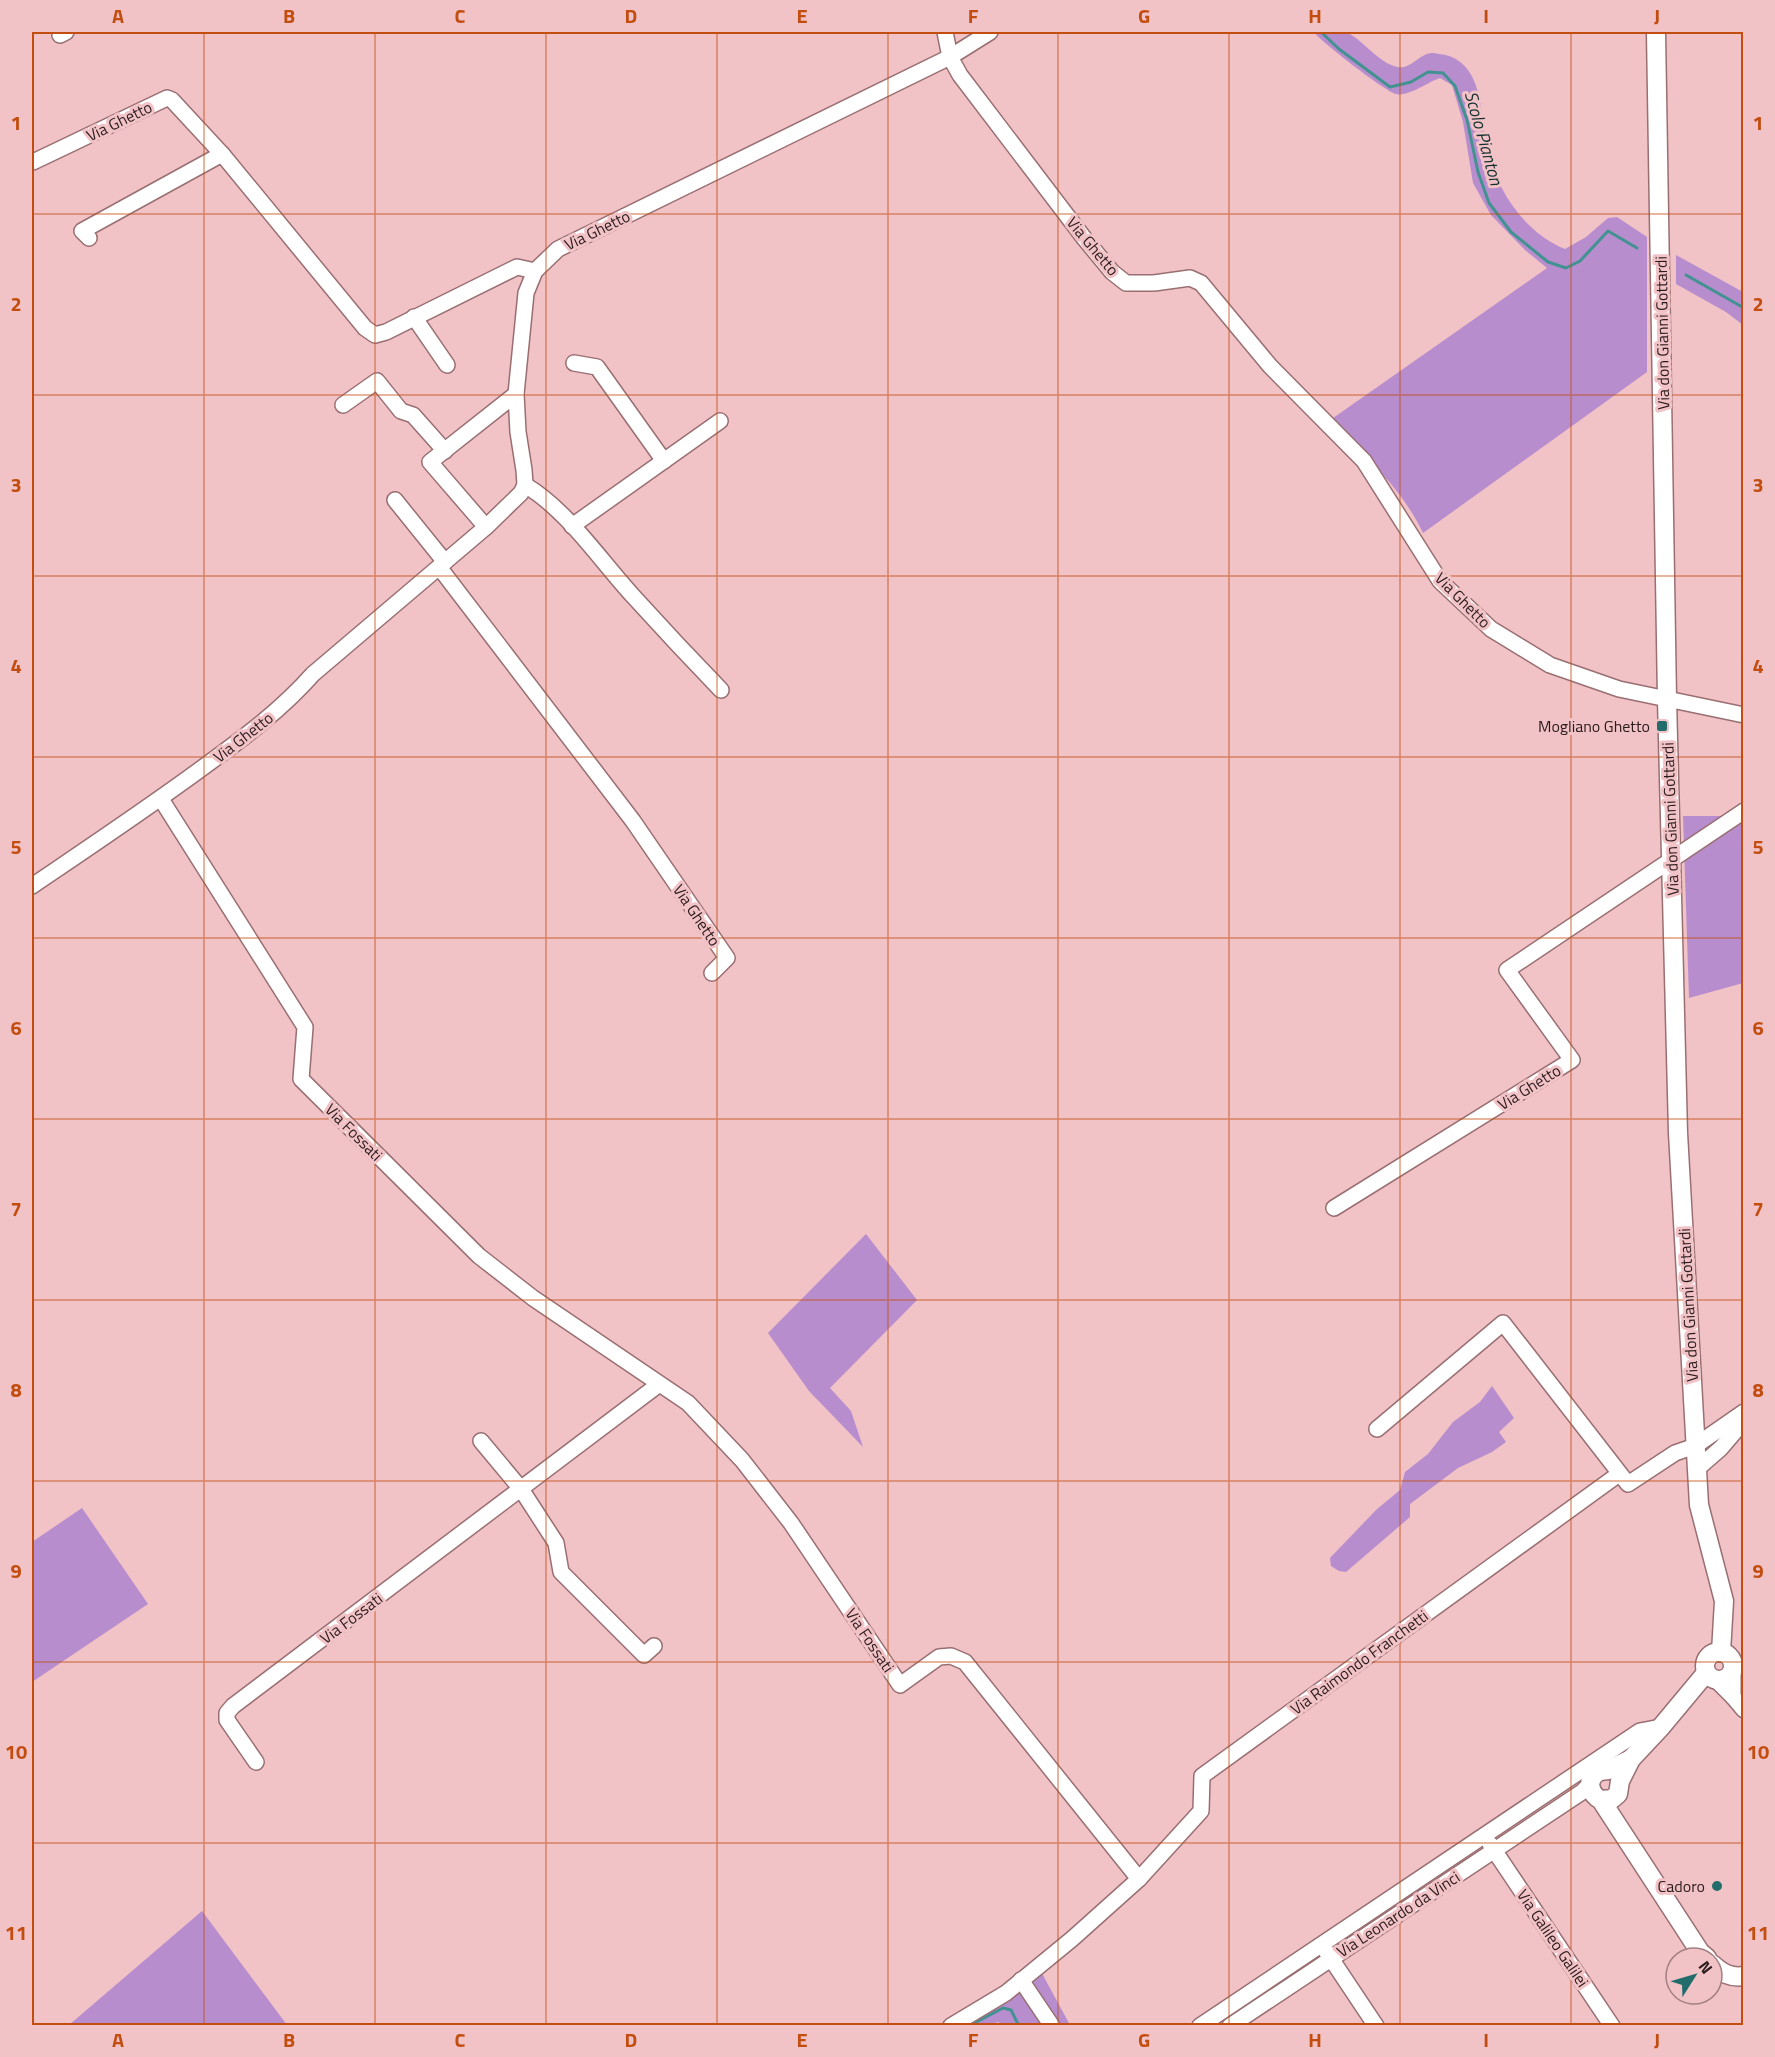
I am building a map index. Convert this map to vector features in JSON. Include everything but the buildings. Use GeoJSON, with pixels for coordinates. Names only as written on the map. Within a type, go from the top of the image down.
{"type":"FeatureCollection","features":[{"type":"Feature","properties":{"kind":"main road","name":"Via don Gianni Gottardi"},"geometry":{"type":"LineString","coordinates":[[1658,32],[1667,699],[1678,1133],[1695,1446],[1700,1505],[1724,1601],[1721,1652]]}},
{"type":"Feature","properties":{"kind":"main road"},"geometry":{"type":"LineString","coordinates":[[1696,1946],[1621,1830],[1605,1788],[1660,1727],[1711,1677],[1728,1677],[1733,1667],[1729,1656],[1721,1652],[1712,1653],[1706,1659],[1711,1677]]}},
{"type":"Feature","properties":{"kind":"main road"},"geometry":{"type":"LineString","coordinates":[[1724,1973],[1734,1977],[1743,1976]]}},
{"type":"Feature","properties":{"kind":"street"},"geometry":{"type":"LineString","coordinates":[[945,32],[950,57],[990,32]]}},
{"type":"Feature","properties":{"kind":"street","name":"Via Ghetto"},"geometry":{"type":"LineString","coordinates":[[32,886],[161,799],[260,725],[293,697],[313,674],[510,505],[525,486],[516,394],[526,293],[535,271],[558,249],[950,57],[974,93],[1112,272],[1126,283],[1154,283],[1190,278],[1201,284],[1269,366],[1364,461],[1440,581],[1491,629],[1550,665],[1619,690],[1743,714]]}},
{"type":"Feature","properties":{"kind":"street","name":"Via Ghetto"},"geometry":{"type":"LineString","coordinates":[[33,162],[167,98],[172,100],[222,154],[365,328],[375,335],[386,332],[517,267],[535,271]]}},
{"type":"Feature","properties":{"kind":"street"},"geometry":{"type":"LineString","coordinates":[[89,238],[82,231],[222,154]]}},
{"type":"Feature","properties":{"kind":"street"},"geometry":{"type":"LineString","coordinates":[[414,317],[447,365]]}},
{"type":"Feature","properties":{"kind":"street"},"geometry":{"type":"LineString","coordinates":[[574,363],[597,367],[664,461]]}},
{"type":"Feature","properties":{"kind":"street"},"geometry":{"type":"LineString","coordinates":[[343,405],[377,381],[401,411],[413,415],[444,451]]}},
{"type":"Feature","properties":{"kind":"street"},"geometry":{"type":"LineString","coordinates":[[486,527],[430,462],[516,394]]}},
{"type":"Feature","properties":{"kind":"street"},"geometry":{"type":"LineString","coordinates":[[572,526],[720,421]]}},
{"type":"Feature","properties":{"kind":"street"},"geometry":{"type":"LineString","coordinates":[[525,486],[539,494],[572,526],[633,596],[721,690]]}},
{"type":"Feature","properties":{"kind":"street","name":"Via Ghetto"},"geometry":{"type":"LineString","coordinates":[[394,500],[633,821],[727,958],[712,973]]}},
{"type":"Feature","properties":{"kind":"street","name":"Via Fossati"},"geometry":{"type":"LineString","coordinates":[[161,799],[305,1027],[301,1079],[479,1256],[533,1299],[688,1403],[742,1461],[791,1523],[900,1685],[939,1657],[951,1656],[965,1662],[1139,1879]]}},
{"type":"Feature","properties":{"kind":"street","name":"Via Ghetto"},"geometry":{"type":"LineString","coordinates":[[1334,1208],[1572,1060],[1507,970],[1743,811]]}},
{"type":"Feature","properties":{"kind":"street"},"geometry":{"type":"LineString","coordinates":[[1377,1429],[1503,1323],[1628,1484],[1675,1453],[1695,1446],[1743,1412]]}},
{"type":"Feature","properties":{"kind":"street","name":"Via Fossati"},"geometry":{"type":"LineString","coordinates":[[256,1762],[227,1720],[227,1713],[233,1706],[658,1384]]}},
{"type":"Feature","properties":{"kind":"street"},"geometry":{"type":"LineString","coordinates":[[1697,1469],[1721,1448],[1743,1421]]}},
{"type":"Feature","properties":{"kind":"street"},"geometry":{"type":"LineString","coordinates":[[482,1441],[521,1489],[556,1543],[561,1572],[644,1655],[654,1646]]}},
{"type":"Feature","properties":{"kind":"street","name":"Via Raimondo Franchetti"},"geometry":{"type":"LineString","coordinates":[[1139,1879],[1202,1811],[1202,1776],[1619,1474]]}},
{"type":"Feature","properties":{"kind":"street"},"geometry":{"type":"LineString","coordinates":[[1733,1667],[1733,1697]]}},
{"type":"Feature","properties":{"kind":"street"},"geometry":{"type":"LineString","coordinates":[[1711,1677],[1733,1697],[1743,1710]]}},
{"type":"Feature","properties":{"kind":"street"},"geometry":{"type":"LineString","coordinates":[[1200,2025],[1640,1731],[1660,1727]]}},
{"type":"Feature","properties":{"kind":"street","name":"Via Leonardo da Vinci"},"geometry":{"type":"LineString","coordinates":[[1230,2025],[1566,1802],[1605,1788]]}},
{"type":"Feature","properties":{"kind":"street","name":"Via Galileo Galilei"},"geometry":{"type":"LineString","coordinates":[[1484,1836],[1612,2025]]}},
{"type":"Feature","properties":{"kind":"street"},"geometry":{"type":"LineString","coordinates":[[951,2025],[1006,1993],[1072,1939],[1139,1879]]}},
{"type":"Feature","properties":{"kind":"street"},"geometry":{"type":"LineString","coordinates":[[1322,1944],[1376,2025]]}},
{"type":"Feature","properties":{"kind":"street"},"geometry":{"type":"LineString","coordinates":[[1021,1980],[1052,2025]]}},
{"type":"Feature","properties":{"kind":"shaded area"},"geometry":{"type":"Polygon","coordinates":[[[1314,32],[1346,32],[1381,59],[1394,66],[1405,67],[1431,53],[1449,56],[1461,62],[1475,83],[1487,148],[1498,180],[1514,208],[1525,221],[1550,242],[1565,249],[1586,237],[1608,218],[1617,217],[1647,237],[1647,372],[1423,533],[1404,501],[1381,472],[1326,423],[1547,268],[1525,250],[1491,215],[1473,183],[1463,122],[1452,85],[1440,78],[1412,91],[1396,94],[1354,66],[1314,32]]]}},
{"type":"Feature","properties":{"kind":"shaded area"},"geometry":{"type":"Polygon","coordinates":[[[1676,255],[1743,292],[1743,325],[1726,312],[1676,284],[1676,255]]]}},
{"type":"Feature","properties":{"kind":"shaded area"},"geometry":{"type":"Polygon","coordinates":[[[1683,816],[1744,816],[1743,983],[1689,998],[1683,816]]]}},
{"type":"Feature","properties":{"kind":"shaded area"},"geometry":{"type":"Polygon","coordinates":[[[866,1234],[917,1300],[830,1388],[851,1411],[863,1447],[809,1391],[768,1333],[866,1234]]]}},
{"type":"Feature","properties":{"kind":"shaded area"},"geometry":{"type":"Polygon","coordinates":[[[1492,1386],[1514,1418],[1499,1432],[1506,1442],[1492,1452],[1458,1468],[1410,1504],[1410,1517],[1346,1572],[1331,1566],[1330,1558],[1376,1510],[1400,1490],[1405,1472],[1428,1454],[1453,1422],[1480,1402],[1492,1386]]]}},
{"type":"Feature","properties":{"kind":"shaded area"},"geometry":{"type":"Polygon","coordinates":[[[82,1508],[148,1604],[32,1682],[32,1542],[82,1508]]]}},
{"type":"Feature","properties":{"kind":"shaded area"},"geometry":{"type":"Polygon","coordinates":[[[202,1911],[287,2025],[69,2025],[202,1911]]]}},
{"type":"Feature","properties":{"kind":"shaded area"},"geometry":{"type":"Polygon","coordinates":[[[1038,1966],[1070,2025],[1007,2026],[998,2022],[990,2025],[951,2026],[1038,1966]]]}},
{"type":"Feature","properties":{"kind":"waterway","name":"Scolo Pianton"},"geometry":{"type":"LineString","coordinates":[[1321,32],[1339,49],[1390,87],[1411,82],[1428,72],[1443,73],[1455,86],[1467,120],[1478,172],[1489,203],[1511,232],[1548,262],[1566,268],[1580,261],[1608,231],[1637,248]]}},
{"type":"Feature","properties":{"kind":"waterway","name":"Scolo Pianton"},"geometry":{"type":"LineString","coordinates":[[1686,275],[1744,308]]}},
{"type":"Feature","properties":{"kind":"waterway"},"geometry":{"type":"LineString","coordinates":[[969,2026],[1003,2008],[1011,2010],[1019,2026]]}},
{"type":"Feature","properties":{"kind":"place","name":"Mogliano Ghetto"},"geometry":{"type":"Point","coordinates":[1662,726]}},
{"type":"Feature","properties":{"kind":"place","name":"Cadoro"},"geometry":{"type":"Point","coordinates":[1717,1886]}}]}
